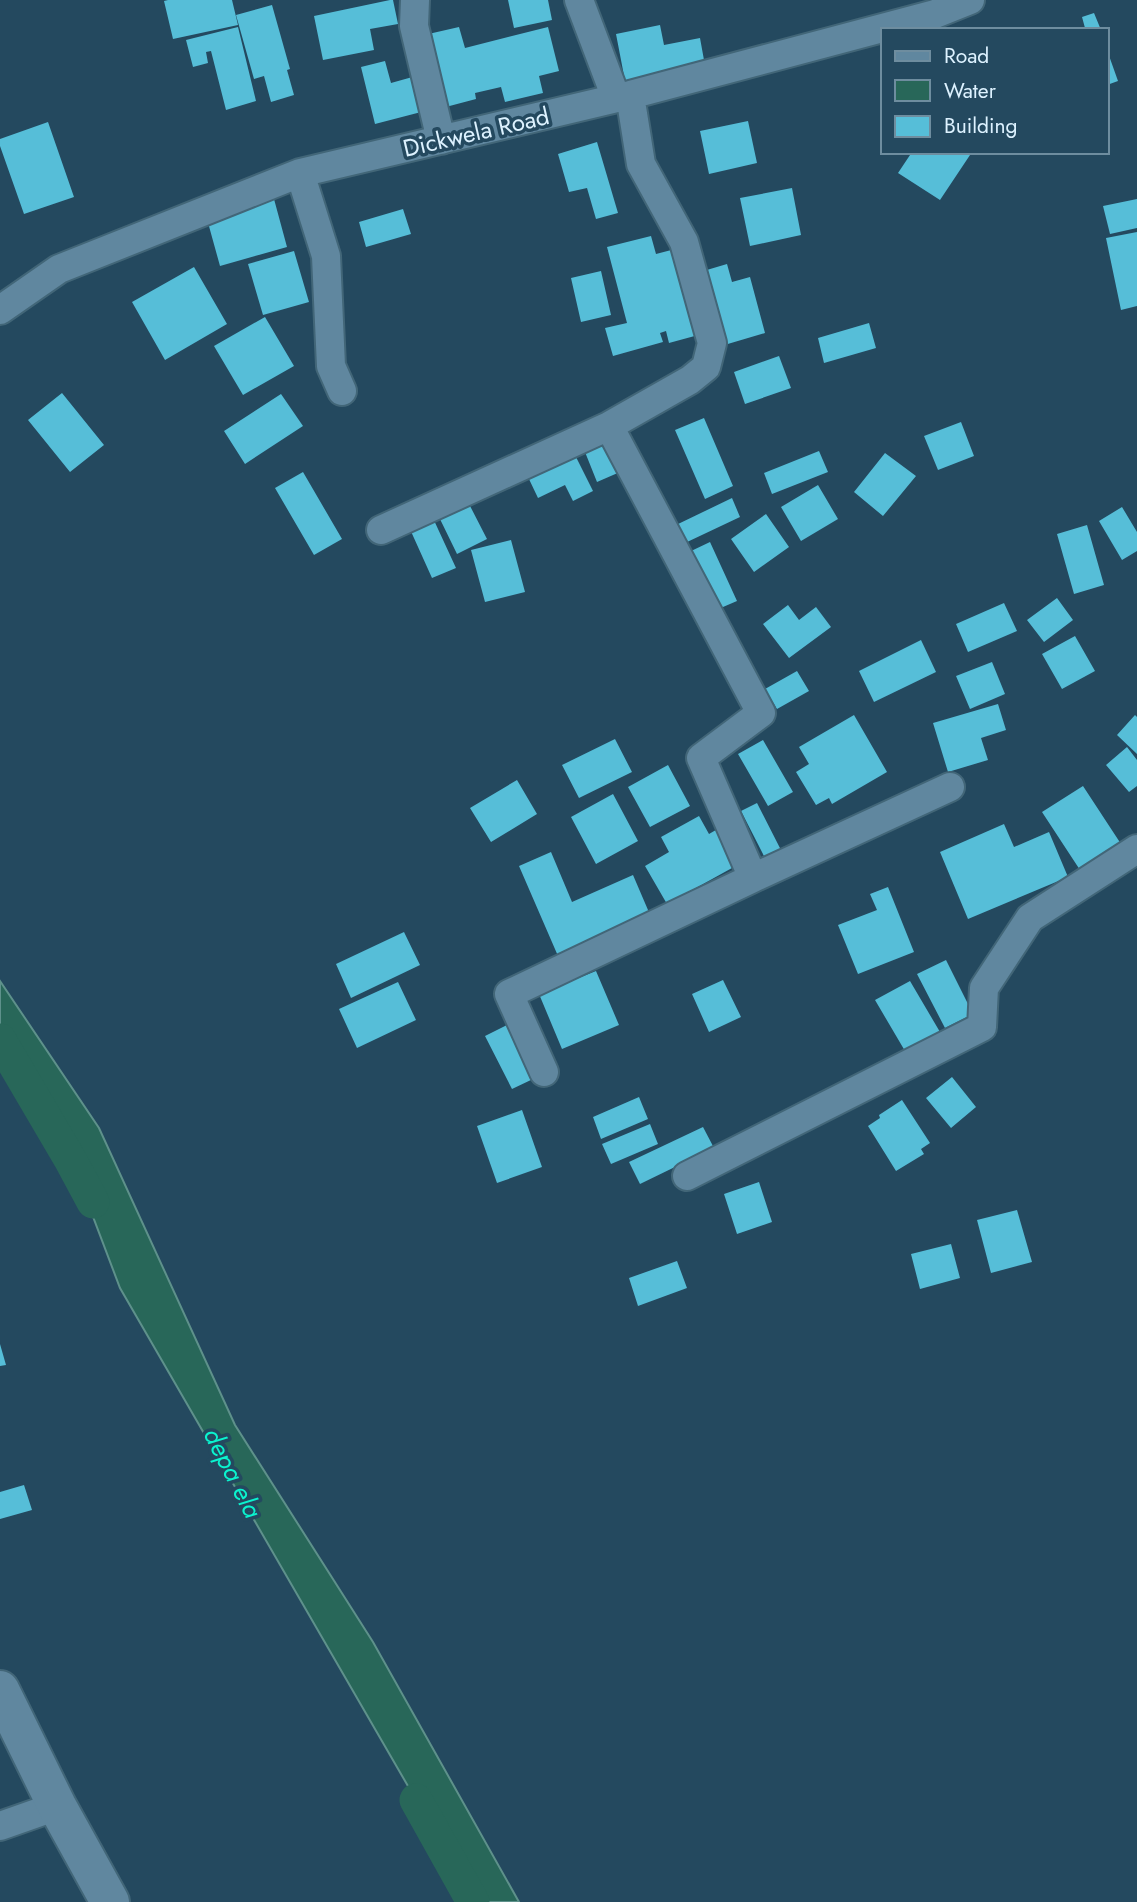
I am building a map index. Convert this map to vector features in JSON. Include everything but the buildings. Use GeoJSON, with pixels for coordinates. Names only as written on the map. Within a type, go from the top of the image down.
{"type":"FeatureCollection","features":[{"type":"Feature","properties":{"kind":"street"},"geometry":{"type":"LineString","coordinates":[[415,0],[414,26],[441,140]]}},
{"type":"Feature","properties":{"kind":"street"},"geometry":{"type":"LineString","coordinates":[[381,530],[610,426],[690,380],[706,367],[712,343],[684,242],[641,164],[623,97],[579,0]]}},
{"type":"Feature","properties":{"kind":"street","name":"Dickwela Road"},"geometry":{"type":"LineString","coordinates":[[882,28],[935,14],[970,0]]}},
{"type":"Feature","properties":{"kind":"street","name":"Dickwela Road"},"geometry":{"type":"LineString","coordinates":[[0,310],[59,269],[300,173],[623,97],[881,28]]}},
{"type":"Feature","properties":{"kind":"street"},"geometry":{"type":"LineString","coordinates":[[300,173],[327,256],[331,366],[342,391]]}},
{"type":"Feature","properties":{"kind":"street"},"geometry":{"type":"LineString","coordinates":[[610,426],[761,713],[701,758],[753,878]]}},
{"type":"Feature","properties":{"kind":"street"},"geometry":{"type":"LineString","coordinates":[[544,1072],[509,994],[950,787]]}},
{"type":"Feature","properties":{"kind":"street"},"geometry":{"type":"LineString","coordinates":[[687,1176],[982,1027],[984,988],[1030,918],[1137,849]]}},
{"type":"Feature","properties":{"kind":"street"},"geometry":{"type":"LineString","coordinates":[[0,1690],[57,1806],[110,1902]]}},
{"type":"Feature","properties":{"kind":"street"},"geometry":{"type":"LineString","coordinates":[[0,1826],[57,1806]]}},
{"type":"Feature","properties":{"kind":"water"},"geometry":{"type":"Polygon","coordinates":[[[0,981],[99,1128],[235,1425],[373,1642],[519,1902],[475,1902],[120,1288],[48,1098],[0,1033],[0,981]]]}},
{"type":"Feature","properties":{"kind":"waterway","name":"depa ela"},"geometry":{"type":"LineString","coordinates":[[0,1040],[93,1202]]}},
{"type":"Feature","properties":{"kind":"waterway","name":"depa ela"},"geometry":{"type":"LineString","coordinates":[[416,1800],[473,1902]]}}]}
